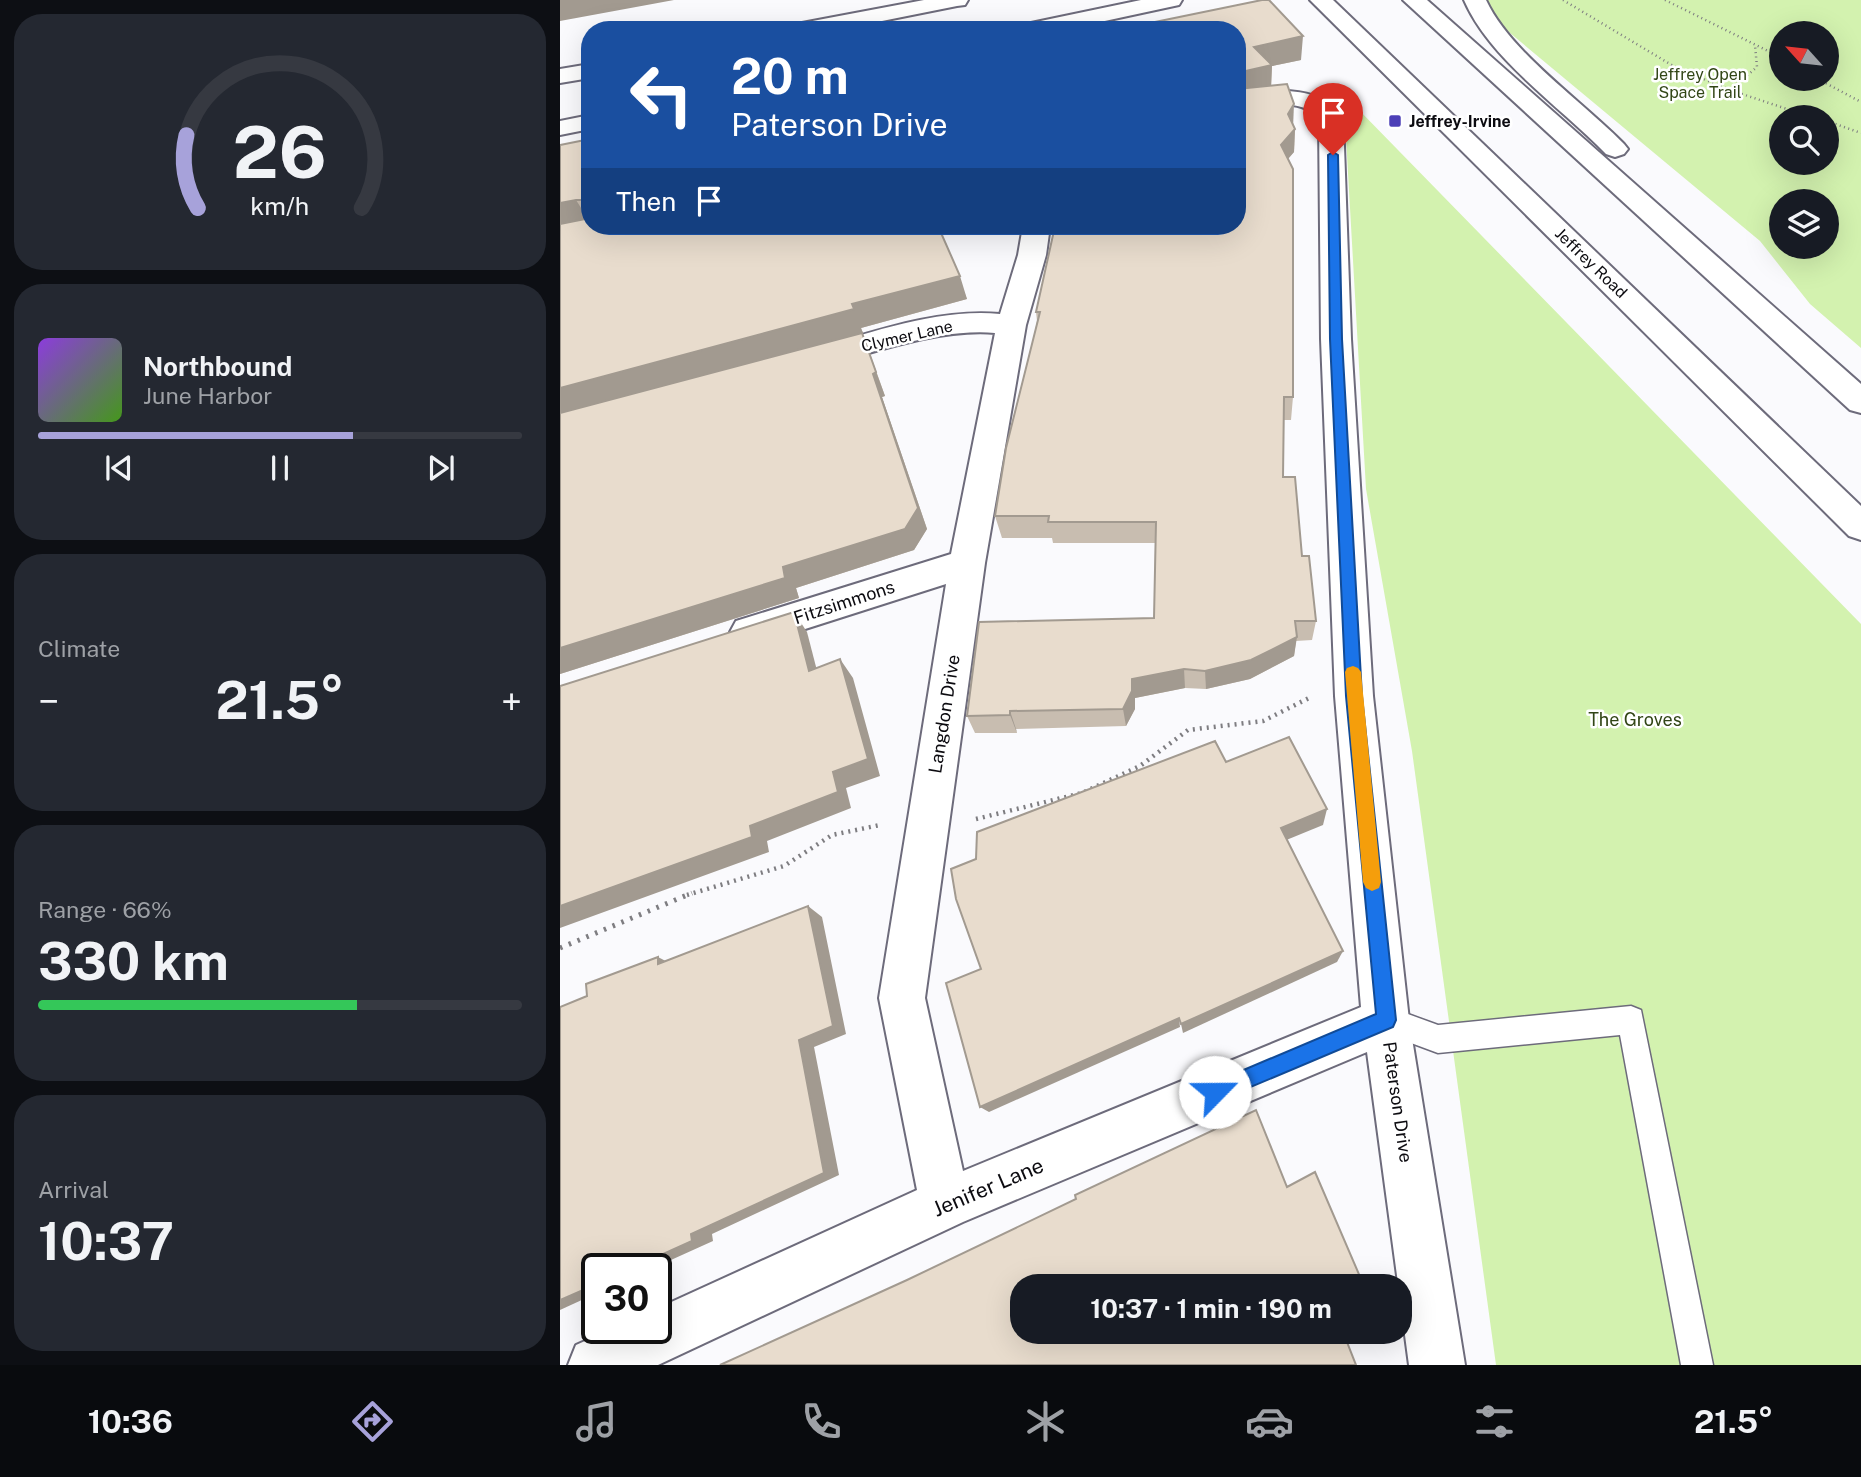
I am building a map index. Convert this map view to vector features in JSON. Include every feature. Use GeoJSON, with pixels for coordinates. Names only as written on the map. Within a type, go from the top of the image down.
{"type":"FeatureCollection","features":[{"type":"Feature","properties":{"kind":"street"},"geometry":{"type":"LineString","coordinates":[[849,21],[957,0]]}},
{"type":"Feature","properties":{"kind":"street"},"geometry":{"type":"LineString","coordinates":[[1073,21],[1171,0]]}},
{"type":"Feature","properties":{"kind":"street","name":"Jeffrey Road"},"geometry":{"type":"LineString","coordinates":[[1321,0],[1861,527]]}},
{"type":"Feature","properties":{"kind":"street"},"geometry":{"type":"LineString","coordinates":[[1414,0],[1861,402]]}},
{"type":"Feature","properties":{"kind":"street"},"geometry":{"type":"LineString","coordinates":[[1475,0],[1477,9],[1494,33],[1614,147],[1682,241]]}},
{"type":"Feature","properties":{"kind":"street"},"geometry":{"type":"LineString","coordinates":[[560,76],[581,72]]}},
{"type":"Feature","properties":{"kind":"street","name":"Paterson Drive"},"geometry":{"type":"LineString","coordinates":[[1246,103],[1283,98],[1303,100],[1318,105],[1331,119],[1336,339],[1354,696],[1386,1020],[1437,1365]]}},
{"type":"Feature","properties":{"kind":"street"},"geometry":{"type":"LineString","coordinates":[[560,128],[581,124]]}},
{"type":"Feature","properties":{"kind":"street","name":"Langdon Drive"},"geometry":{"type":"LineString","coordinates":[[945,1204],[902,998],[967,563],[1011,325],[1032,255],[1034,235]]}},
{"type":"Feature","properties":{"kind":"street","name":"Clymer Lane"},"geometry":{"type":"LineString","coordinates":[[794,364],[899,336],[970,321],[1011,325]]}},
{"type":"Feature","properties":{"kind":"street","name":"Fitzsimmons"},"geometry":{"type":"LineString","coordinates":[[718,642],[967,563]]}},
{"type":"Feature","properties":{"kind":"street","name":"Jenifer Lane"},"geometry":{"type":"LineString","coordinates":[[596,1365],[945,1204],[1386,1020]]}},
{"type":"Feature","properties":{"kind":"lane"},"geometry":{"type":"LineString","coordinates":[[1386,1020],[1438,1039],[1630,1020],[1697,1365]]}},
{"type":"Feature","properties":{"kind":"path"},"geometry":{"type":"LineString","coordinates":[[1563,0],[1675,67],[1775,105]]}},
{"type":"Feature","properties":{"kind":"path"},"geometry":{"type":"LineString","coordinates":[[1667,0],[1769,51]]}},
{"type":"Feature","properties":{"kind":"path"},"geometry":{"type":"LineString","coordinates":[[1730,90],[1757,66],[1755,44]]}},
{"type":"Feature","properties":{"kind":"path"},"geometry":{"type":"LineString","coordinates":[[1839,90],[1861,102]]}},
{"type":"Feature","properties":{"kind":"path"},"geometry":{"type":"LineString","coordinates":[[1839,125],[1861,132]]}},
{"type":"Feature","properties":{"kind":"green space","name":"Jeffrey Open Space Trail"},"geometry":{"type":"Polygon","coordinates":[[[1485,0],[1861,0],[1861,348],[1810,304],[1774,259],[1839,259],[1839,189],[1769,189],[1769,252],[1760,241],[1498,23],[1485,0]]]}},
{"type":"Feature","properties":{"kind":"green space","name":"The Groves"},"geometry":{"type":"Polygon","coordinates":[[[1356,107],[1861,624],[1861,1365],[1496,1365],[1412,751],[1366,489],[1345,120],[1347,113],[1356,107]]]}},
{"type":"Feature","properties":{"kind":"building"},"geometry":{"type":"Polygon","coordinates":[[[1269,0],[1303,36],[1254,47],[1272,65],[1246,71],[1246,21],[1160,21],[1269,0]]]}},
{"type":"Feature","properties":{"kind":"building"},"geometry":{"type":"Polygon","coordinates":[[[1287,84],[1294,104],[1288,114],[1295,129],[1281,145],[1293,169],[1293,397],[1284,397],[1283,477],[1295,477],[1302,556],[1309,556],[1316,621],[1295,621],[1297,637],[1251,660],[1205,671],[1184,669],[1132,679],[1132,691],[1123,709],[1010,711],[1010,715],[967,716],[979,622],[1154,618],[1156,522],[1048,522],[1049,516],[995,516],[1006,448],[1040,312],[1036,312],[1053,235],[1246,235],[1246,88],[1287,84]]]}},
{"type":"Feature","properties":{"kind":"building"},"geometry":{"type":"Polygon","coordinates":[[[581,141],[581,200],[560,203],[560,145],[581,141]]]}},
{"type":"Feature","properties":{"kind":"building"},"geometry":{"type":"Polygon","coordinates":[[[581,220],[581,235],[942,235],[960,276],[852,304],[854,309],[560,388],[560,224],[581,220]]]}},
{"type":"Feature","properties":{"kind":"building"},"geometry":{"type":"Polygon","coordinates":[[[862,333],[918,508],[905,529],[783,567],[785,578],[560,648],[560,413],[862,333]]]}},
{"type":"Feature","properties":{"kind":"building"},"geometry":{"type":"Polygon","coordinates":[[[794,612],[809,671],[840,659],[868,759],[833,772],[838,792],[750,826],[752,837],[560,906],[560,686],[794,612]]]}},
{"type":"Feature","properties":{"kind":"building"},"geometry":{"type":"Polygon","coordinates":[[[1289,737],[1327,809],[1281,828],[1343,951],[1181,1024],[1179,1018],[980,1107],[946,983],[981,969],[956,899],[951,869],[976,859],[977,832],[1215,741],[1226,762],[1289,737]]]}},
{"type":"Feature","properties":{"kind":"building"},"geometry":{"type":"Polygon","coordinates":[[[808,906],[833,1026],[799,1040],[824,1173],[691,1234],[692,1241],[665,1253],[581,1253],[581,1291],[560,1300],[560,1007],[587,996],[586,984],[658,957],[658,964],[808,906]]]}},
{"type":"Feature","properties":{"kind":"building"},"geometry":{"type":"Polygon","coordinates":[[[1256,1110],[1287,1187],[1315,1172],[1359,1274],[1010,1274],[1010,1344],[1348,1344],[1356,1365],[720,1365],[907,1280],[1076,1199],[1075,1195],[1256,1110]]]}},
{"type":"Feature","properties":{"kind":"slow traffic"},"geometry":{"type":"LineString","coordinates":[[1353,672],[1372,882]]}},
{"type":"Feature","properties":{"kind":"place","name":"Jeffrey-Irvine"},"geometry":{"type":"Point","coordinates":[1395,121]}},
{"type":"Feature","properties":{"kind":"route"},"geometry":{"type":"LineString","coordinates":[[1215,1092],[1386,1020],[1354,696],[1336,339],[1333,155]]}}]}
